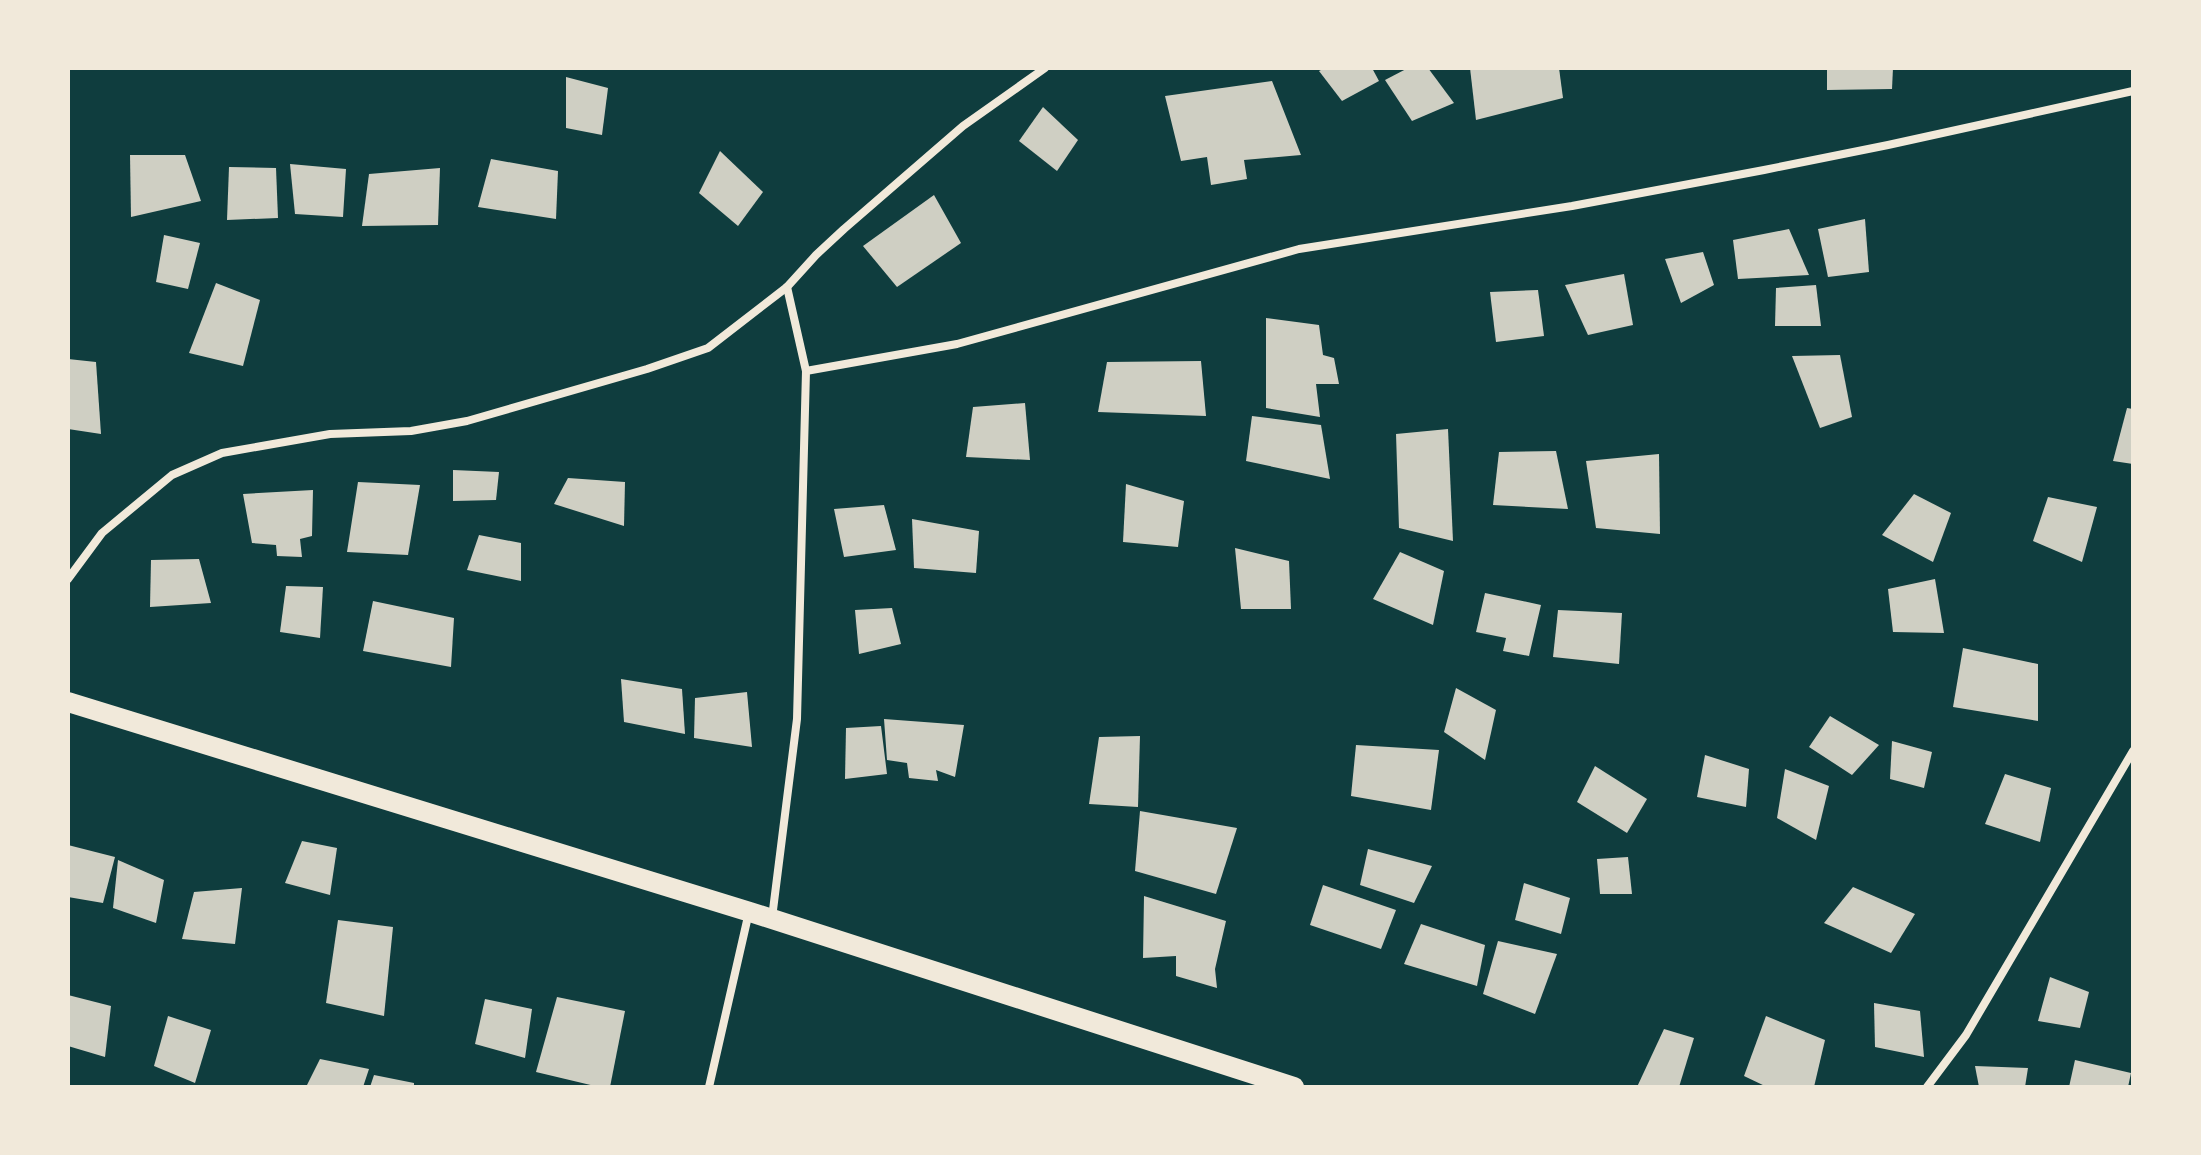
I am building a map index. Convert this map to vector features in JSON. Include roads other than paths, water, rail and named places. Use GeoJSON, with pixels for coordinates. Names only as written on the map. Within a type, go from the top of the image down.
{"type":"FeatureCollection","features":[{"type":"Feature","properties":{"kind":"main road"},"geometry":{"type":"LineString","coordinates":[[68,702],[750,912],[1294,1087]]}},
{"type":"Feature","properties":{"kind":"street"},"geometry":{"type":"LineString","coordinates":[[68,579],[102,533],[172,475],[222,453],[330,434],[411,431],[467,421],[708,348],[787,287],[816,255],[963,126],[1045,68]]}},
{"type":"Feature","properties":{"kind":"street"},"geometry":{"type":"LineString","coordinates":[[806,371],[957,344],[1299,249],[1572,206],[1888,145],[2133,91]]}},
{"type":"Feature","properties":{"kind":"street"},"geometry":{"type":"LineString","coordinates":[[772,919],[797,719],[806,371],[787,287]]}},
{"type":"Feature","properties":{"kind":"street"},"geometry":{"type":"LineString","coordinates":[[1927,1087],[1966,1035],[2133,751]]}},
{"type":"Feature","properties":{"kind":"street"},"geometry":{"type":"LineString","coordinates":[[709,1087],[750,912]]}}]}
